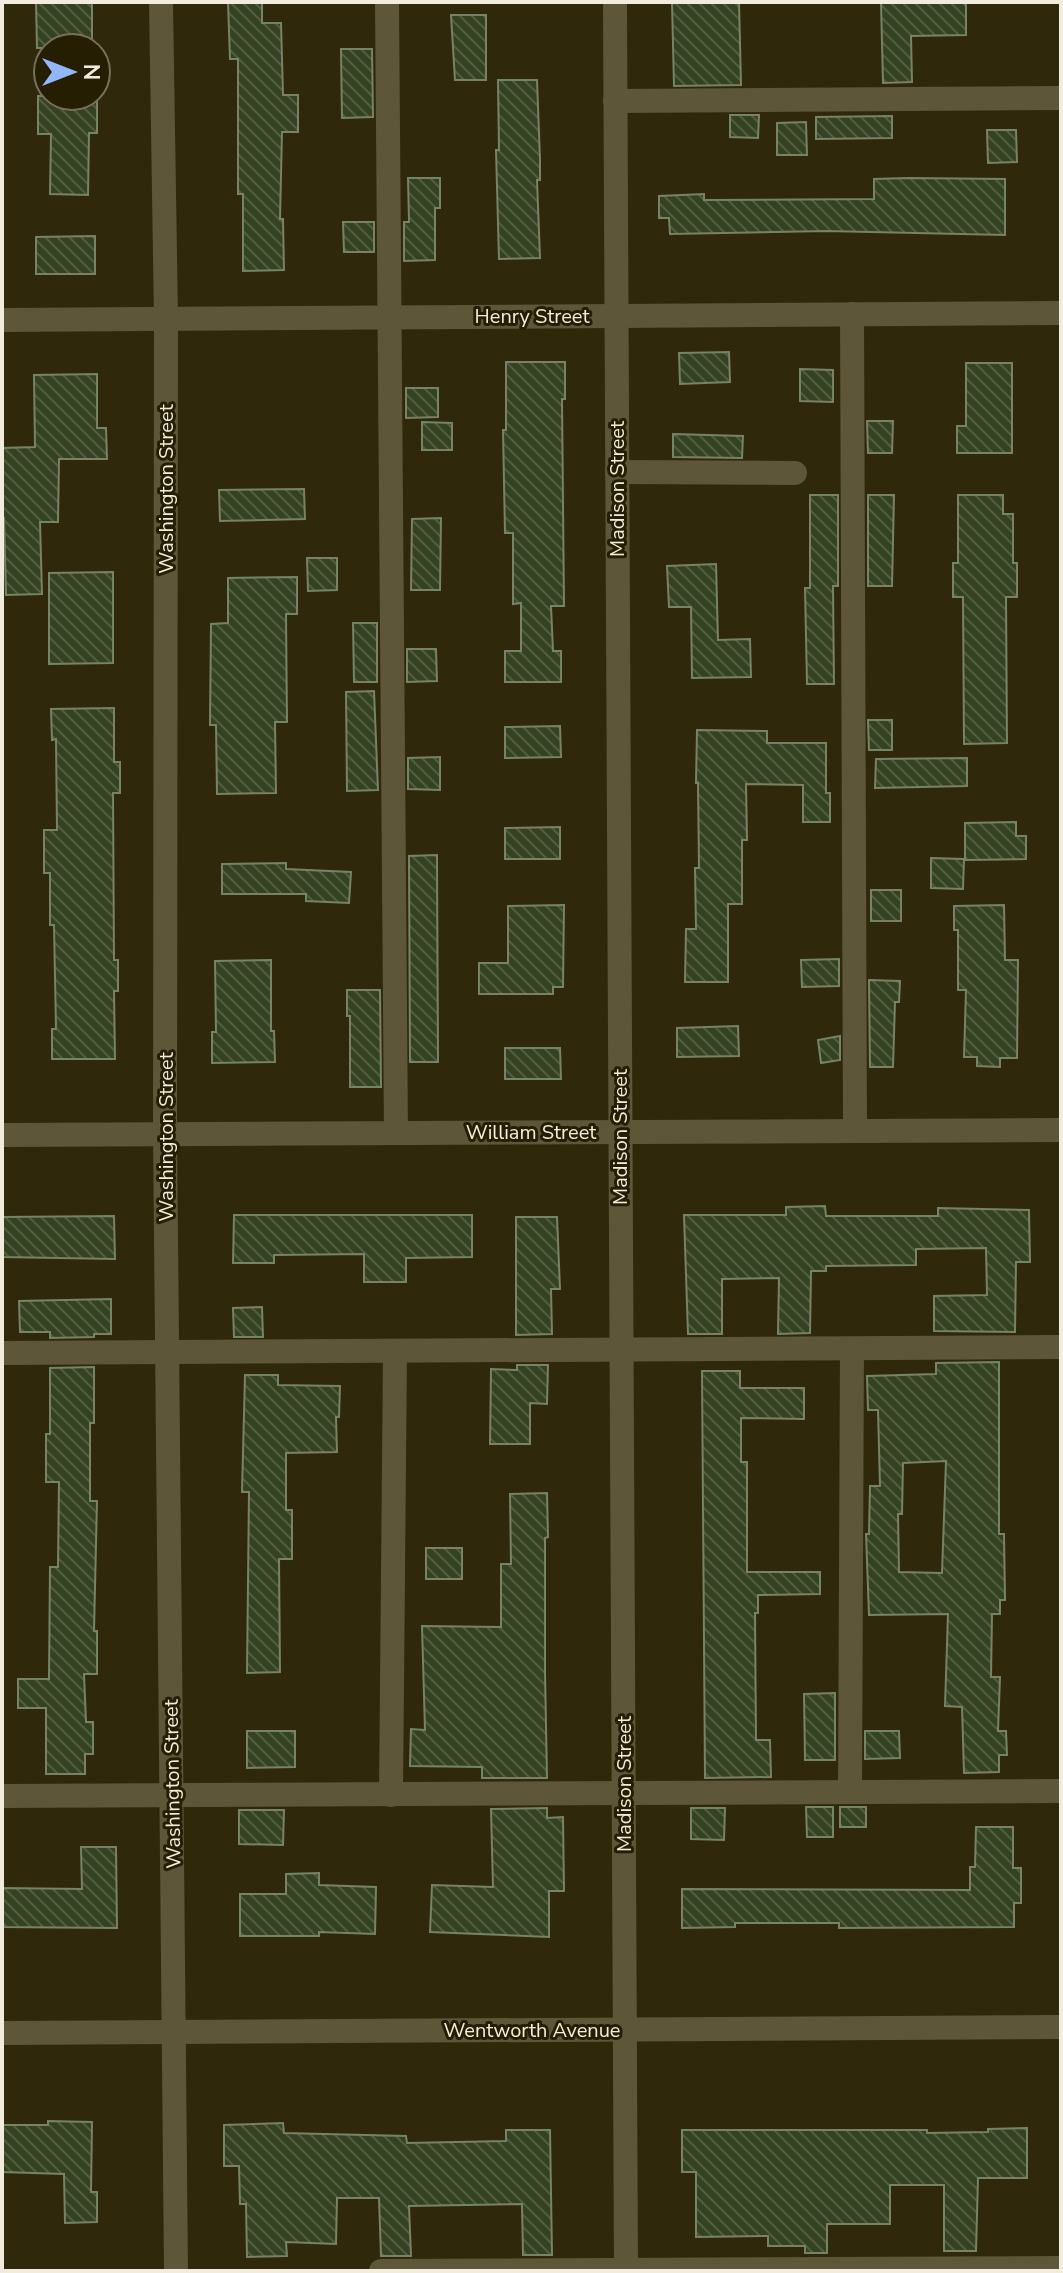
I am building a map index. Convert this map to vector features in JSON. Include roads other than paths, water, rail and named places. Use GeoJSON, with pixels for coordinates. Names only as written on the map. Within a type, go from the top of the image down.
{"type":"FeatureCollection","features":[{"type":"Feature","properties":{"kind":"street","name":"Washington Street"},"geometry":{"type":"LineString","coordinates":[[161,2],[166,319],[165,1134],[176,2271]]}},
{"type":"Feature","properties":{"kind":"street"},"geometry":{"type":"LineString","coordinates":[[387,2],[396,1133]]}},
{"type":"Feature","properties":{"kind":"street","name":"Madison Street"},"geometry":{"type":"LineString","coordinates":[[615,2],[626,2270]]}},
{"type":"Feature","properties":{"kind":"street"},"geometry":{"type":"LineString","coordinates":[[615,101],[1061,98]]}},
{"type":"Feature","properties":{"kind":"street","name":"Henry Street"},"geometry":{"type":"LineString","coordinates":[[2,320],[1061,313]]}},
{"type":"Feature","properties":{"kind":"street"},"geometry":{"type":"LineString","coordinates":[[852,314],[855,1131]]}},
{"type":"Feature","properties":{"kind":"street"},"geometry":{"type":"LineString","coordinates":[[617,472],[795,473]]}},
{"type":"Feature","properties":{"kind":"street","name":"William Street"},"geometry":{"type":"LineString","coordinates":[[2,1135],[1061,1130]]}},
{"type":"Feature","properties":{"kind":"street"},"geometry":{"type":"LineString","coordinates":[[2,1353],[1061,1347]]}},
{"type":"Feature","properties":{"kind":"street"},"geometry":{"type":"LineString","coordinates":[[850,1792],[852,1349]]}},
{"type":"Feature","properties":{"kind":"street"},"geometry":{"type":"LineString","coordinates":[[391,1795],[395,1351]]}},
{"type":"Feature","properties":{"kind":"street"},"geometry":{"type":"LineString","coordinates":[[2,1796],[1061,1791]]}},
{"type":"Feature","properties":{"kind":"street","name":"Wentworth Avenue"},"geometry":{"type":"LineString","coordinates":[[2,2033],[1061,2027]]}},
{"type":"Feature","properties":{"kind":"street"},"geometry":{"type":"LineString","coordinates":[[381,2271],[1061,2268]]}}]}
